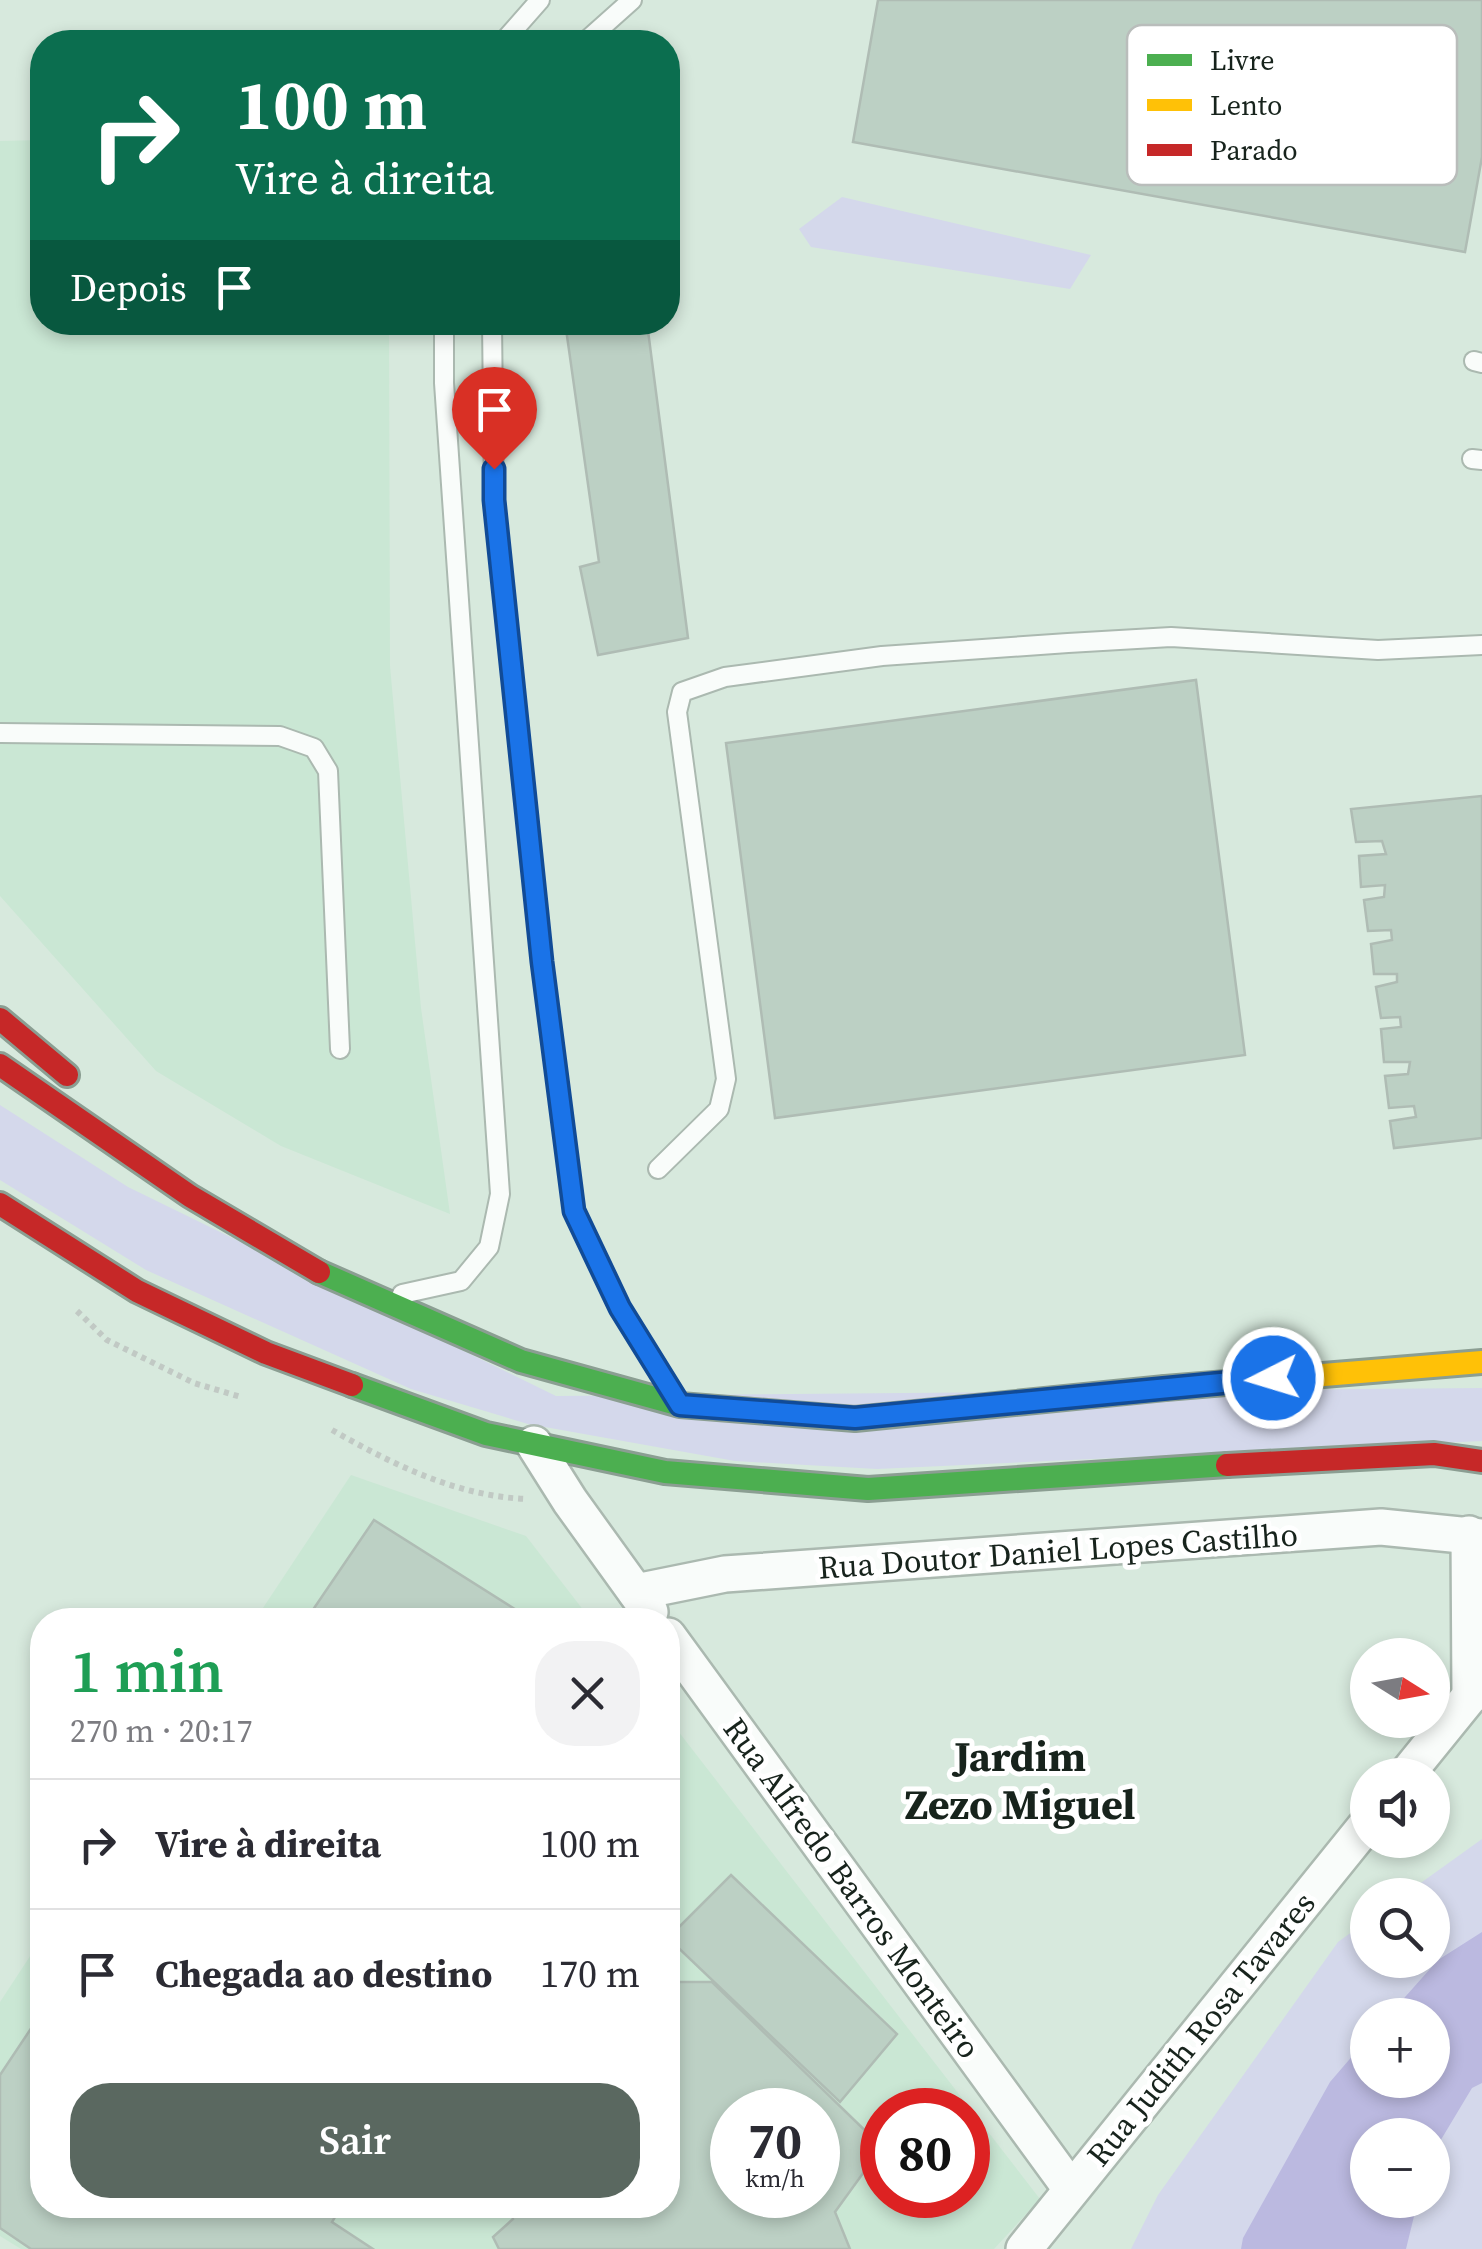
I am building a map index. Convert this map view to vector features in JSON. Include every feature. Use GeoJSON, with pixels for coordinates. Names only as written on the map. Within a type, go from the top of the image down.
{"type":"FeatureCollection","features":[{"type":"Feature","properties":{"kind":"highway"},"geometry":{"type":"LineString","coordinates":[[0,1019],[79,1085]]}},
{"type":"Feature","properties":{"kind":"highway"},"geometry":{"type":"LineString","coordinates":[[0,1065],[190,1196],[326,1276],[521,1361],[680,1405],[855,1418],[1482,1362]]}},
{"type":"Feature","properties":{"kind":"highway"},"geometry":{"type":"LineString","coordinates":[[139,1132],[326,1276]]}},
{"type":"Feature","properties":{"kind":"highway"},"geometry":{"type":"LineString","coordinates":[[0,1204],[137,1291],[266,1353],[486,1434],[665,1472],[868,1489],[1346,1458],[1434,1454],[1482,1461]]}},
{"type":"Feature","properties":{"kind":"street"},"geometry":{"type":"LineString","coordinates":[[534,1444],[570,1502],[646,1606]]}},
{"type":"Feature","properties":{"kind":"street","name":"Rua Doutor Daniel Lopes Castilho"},"geometry":{"type":"LineString","coordinates":[[646,1606],[725,1574],[1362,1529],[1476,1535]]}},
{"type":"Feature","properties":{"kind":"street"},"geometry":{"type":"LineString","coordinates":[[1421,1758],[1476,1693],[1476,1535]]}},
{"type":"Feature","properties":{"kind":"street","name":"Rua Alfredo Barros Monteiro"},"geometry":{"type":"LineString","coordinates":[[680,1652],[1071,2189]]}},
{"type":"Feature","properties":{"kind":"street","name":"Rua Judith Rosa Tavares"},"geometry":{"type":"LineString","coordinates":[[1024,2249],[1350,1845]]}},
{"type":"Feature","properties":{"kind":"lane"},"geometry":{"type":"LineString","coordinates":[[514,30],[540,0]]}},
{"type":"Feature","properties":{"kind":"lane"},"geometry":{"type":"LineString","coordinates":[[598,30],[632,0]]}},
{"type":"Feature","properties":{"kind":"lane"},"geometry":{"type":"LineString","coordinates":[[382,1299],[461,1282],[490,1246],[500,1194],[444,383],[444,335]]}},
{"type":"Feature","properties":{"kind":"lane"},"geometry":{"type":"LineString","coordinates":[[493,335],[494,500],[542,962],[574,1211],[620,1308],[680,1405]]}},
{"type":"Feature","properties":{"kind":"lane"},"geometry":{"type":"LineString","coordinates":[[658,1169],[719,1109],[726,1079],[677,712],[682,692],[725,677],[882,656],[1068,642],[1171,637],[1378,650],[1482,645]]}},
{"type":"Feature","properties":{"kind":"lane"},"geometry":{"type":"LineString","coordinates":[[0,732],[280,736],[314,748],[328,771],[340,1049]]}},
{"type":"Feature","properties":{"kind":"shaded area"},"geometry":{"type":"Polygon","coordinates":[[[30,140],[30,335],[389,335],[390,666],[421,1008],[450,1214],[281,1146],[156,1071],[0,896],[0,141],[30,140]]]}},
{"type":"Feature","properties":{"kind":"shaded area"},"geometry":{"type":"Polygon","coordinates":[[[842,197],[1091,255],[1070,289],[811,247],[799,229],[842,197]]]}},
{"type":"Feature","properties":{"kind":"shaded area"},"geometry":{"type":"Polygon","coordinates":[[[0,1105],[128,1187],[556,1396],[1482,1388],[1482,1441],[877,1469],[735,1461],[528,1424],[411,1389],[146,1270],[0,1180],[0,1105]]]}},
{"type":"Feature","properties":{"kind":"shaded area"},"geometry":{"type":"Polygon","coordinates":[[[351,1475],[526,1536],[582,1608],[263,1608],[351,1475]]]}},
{"type":"Feature","properties":{"kind":"shaded area"},"geometry":{"type":"Polygon","coordinates":[[[680,1734],[954,2088],[860,2088],[860,2218],[990,2218],[990,2134],[1040,2199],[994,2249],[21,2249],[0,2236],[0,2002],[30,1956],[30,2218],[680,2218],[680,1734]]]}},
{"type":"Feature","properties":{"kind":"shaded area"},"geometry":{"type":"Polygon","coordinates":[[[1482,1839],[1482,2249],[1131,2249],[1158,2195],[1338,1942],[1350,1933],[1350,1978],[1450,1978],[1450,1878],[1428,1878],[1482,1839]]]}},
{"type":"Feature","properties":{"kind":"water"},"geometry":{"type":"Polygon","coordinates":[[[1482,1932],[1482,2083],[1472,2088],[1450,2125],[1450,2118],[1350,2118],[1350,2218],[1414,2218],[1406,2249],[1241,2249],[1243,2238],[1330,2082],[1350,2059],[1350,2098],[1450,2098],[1450,1998],[1404,1998],[1422,1978],[1450,1978],[1450,1952],[1482,1932]]]}},
{"type":"Feature","properties":{"kind":"building"},"geometry":{"type":"Polygon","coordinates":[[[878,0],[1482,0],[1482,157],[1465,252],[853,142],[878,0]]]}},
{"type":"Feature","properties":{"kind":"building"},"geometry":{"type":"Polygon","coordinates":[[[567,335],[649,335],[688,638],[598,655],[580,567],[599,562],[567,335]]]}},
{"type":"Feature","properties":{"kind":"building"},"geometry":{"type":"Polygon","coordinates":[[[1196,680],[1245,1055],[775,1118],[726,743],[1196,680]]]}},
{"type":"Feature","properties":{"kind":"building"},"geometry":{"type":"Polygon","coordinates":[[[1482,796],[1482,1138],[1394,1148],[1390,1121],[1416,1117],[1414,1106],[1389,1108],[1385,1076],[1408,1074],[1410,1062],[1384,1062],[1381,1029],[1401,1027],[1400,1017],[1381,1018],[1376,987],[1397,982],[1397,974],[1374,974],[1371,944],[1392,940],[1391,930],[1368,931],[1364,900],[1384,897],[1385,885],[1361,887],[1359,856],[1386,854],[1382,841],[1356,842],[1351,809],[1482,796]]]}},
{"type":"Feature","properties":{"kind":"building"},"geometry":{"type":"Polygon","coordinates":[[[374,1520],[513,1608],[314,1608],[374,1520]]]}},
{"type":"Feature","properties":{"kind":"building"},"geometry":{"type":"Polygon","coordinates":[[[731,1875],[897,2034],[840,2102],[840,2088],[825,2088],[680,1949],[680,1926],[731,1875]]]}},
{"type":"Feature","properties":{"kind":"building"},"geometry":{"type":"Polygon","coordinates":[[[680,1982],[712,1982],[821,2088],[710,2088],[710,2218],[837,2218],[850,2249],[499,2249],[493,2237],[513,2218],[680,2218],[680,1982]]]}},
{"type":"Feature","properties":{"kind":"building"},"geometry":{"type":"Polygon","coordinates":[[[30,2030],[30,2218],[334,2218],[332,2222],[373,2249],[31,2249],[0,2228],[0,2075],[30,2030]]]}},
{"type":"Feature","properties":{"kind":"building"},"geometry":{"type":"Polygon","coordinates":[[[840,2106],[860,2126],[860,2177],[840,2205],[840,2106]]]}},
{"type":"Feature","properties":{"kind":"traffic: fast"},"geometry":{"type":"LineString","coordinates":[[319,1272],[521,1361],[680,1405],[855,1419],[1165,1388]]}},
{"type":"Feature","properties":{"kind":"traffic: fast"},"geometry":{"type":"LineString","coordinates":[[352,1385],[486,1434],[665,1472],[868,1489],[1227,1465]]}},
{"type":"Feature","properties":{"kind":"traffic: slow"},"geometry":{"type":"LineString","coordinates":[[1165,1388],[1482,1362]]}},
{"type":"Feature","properties":{"kind":"traffic: jam"},"geometry":{"type":"LineString","coordinates":[[0,1019],[67,1075]]}},
{"type":"Feature","properties":{"kind":"traffic: jam"},"geometry":{"type":"LineString","coordinates":[[0,1065],[190,1196],[319,1272]]}},
{"type":"Feature","properties":{"kind":"traffic: jam"},"geometry":{"type":"LineString","coordinates":[[0,1204],[137,1291],[266,1353],[352,1385]]}},
{"type":"Feature","properties":{"kind":"traffic: jam"},"geometry":{"type":"LineString","coordinates":[[1227,1465],[1434,1454],[1482,1461]]}},
{"type":"Feature","properties":{"kind":"district","name":"Jardim Zezo Miguel"},"geometry":{"type":"Point","coordinates":[1020,1780]}},
{"type":"Feature","properties":{"kind":"route"},"geometry":{"type":"LineString","coordinates":[[494,469],[538,923],[574,1211],[620,1308],[680,1405],[855,1418],[1273,1378]]}}]}
